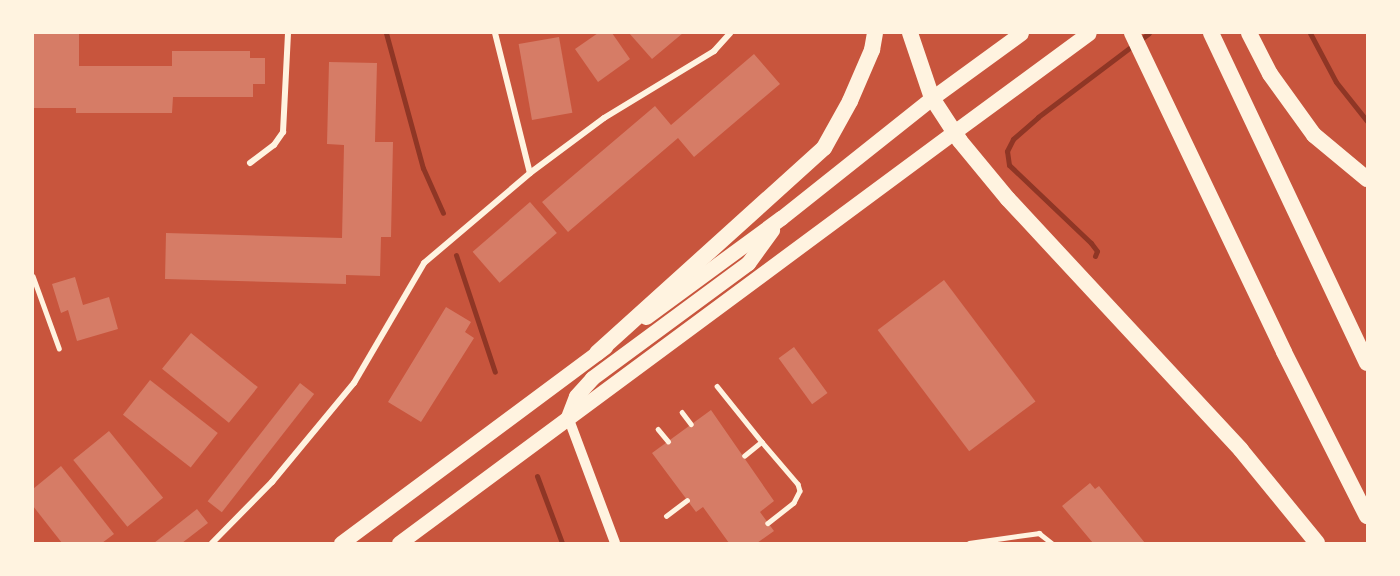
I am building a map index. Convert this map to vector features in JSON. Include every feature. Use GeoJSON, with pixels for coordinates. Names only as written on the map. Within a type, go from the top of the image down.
{"type":"FeatureCollection","features":[{"type":"Feature","properties":{"kind":"highway"},"geometry":{"type":"LineString","coordinates":[[597,353],[824,148],[850,101],[872,50],[875,33]]}},
{"type":"Feature","properties":{"kind":"highway"},"geometry":{"type":"LineString","coordinates":[[910,33],[932,98],[954,132],[1008,200],[1241,450],[1317,543]]}},
{"type":"Feature","properties":{"kind":"highway"},"geometry":{"type":"LineString","coordinates":[[1132,33],[1367,516]]}},
{"type":"Feature","properties":{"kind":"highway"},"geometry":{"type":"LineString","coordinates":[[1211,33],[1367,363]]}},
{"type":"Feature","properties":{"kind":"highway"},"geometry":{"type":"LineString","coordinates":[[1250,33],[1270,74],[1314,135],[1367,179]]}},
{"type":"Feature","properties":{"kind":"main road"},"geometry":{"type":"LineString","coordinates":[[341,543],[781,218],[932,98],[1021,33]]}},
{"type":"Feature","properties":{"kind":"main road"},"geometry":{"type":"LineString","coordinates":[[399,543],[1089,33]]}},
{"type":"Feature","properties":{"kind":"main road"},"geometry":{"type":"LineString","coordinates":[[568,417],[576,396],[592,378],[748,263],[781,218]]}},
{"type":"Feature","properties":{"kind":"street"},"geometry":{"type":"LineString","coordinates":[[250,164],[283,132],[288,33]]}},
{"type":"Feature","properties":{"kind":"street"},"geometry":{"type":"LineString","coordinates":[[495,33],[530,173]]}},
{"type":"Feature","properties":{"kind":"street"},"geometry":{"type":"LineString","coordinates":[[212,543],[272,482],[354,383],[424,262],[530,173],[621,106],[714,51],[730,33]]}},
{"type":"Feature","properties":{"kind":"street"},"geometry":{"type":"LineString","coordinates":[[568,417],[615,543]]}},
{"type":"Feature","properties":{"kind":"lane"},"geometry":{"type":"LineString","coordinates":[[33,276],[59,348]]}},
{"type":"Feature","properties":{"kind":"lane"},"geometry":{"type":"LineString","coordinates":[[717,386],[798,484],[800,491],[794,503],[768,523]]}},
{"type":"Feature","properties":{"kind":"lane"},"geometry":{"type":"LineString","coordinates":[[682,412],[691,424]]}},
{"type":"Feature","properties":{"kind":"lane"},"geometry":{"type":"LineString","coordinates":[[658,429],[668,441]]}},
{"type":"Feature","properties":{"kind":"lane"},"geometry":{"type":"LineString","coordinates":[[745,456],[762,442]]}},
{"type":"Feature","properties":{"kind":"lane"},"geometry":{"type":"LineString","coordinates":[[666,516],[687,500]]}},
{"type":"Feature","properties":{"kind":"lane"},"geometry":{"type":"LineString","coordinates":[[969,543],[1039,533],[1052,543]]}},
{"type":"Feature","properties":{"kind":"building"},"geometry":{"type":"Polygon","coordinates":[[[34,33],[79,33],[79,66],[172,66],[172,51],[250,51],[250,58],[265,58],[265,84],[253,84],[253,97],[173,97],[172,113],[76,113],[76,108],[34,108],[34,33]]]}},
{"type":"Feature","properties":{"kind":"building"},"geometry":{"type":"Polygon","coordinates":[[[598,33],[612,33],[630,59],[598,82],[575,49],[598,33]]]}},
{"type":"Feature","properties":{"kind":"building"},"geometry":{"type":"Polygon","coordinates":[[[629,33],[683,33],[652,59],[629,33]]]}},
{"type":"Feature","properties":{"kind":"building"},"geometry":{"type":"Polygon","coordinates":[[[559,37],[572,113],[532,120],[519,44],[559,37]]]}},
{"type":"Feature","properties":{"kind":"building"},"geometry":{"type":"Polygon","coordinates":[[[754,54],[780,84],[694,157],[678,138],[568,232],[542,202],[655,106],[671,125],[754,54]]]}},
{"type":"Feature","properties":{"kind":"building"},"geometry":{"type":"Polygon","coordinates":[[[329,62],[377,63],[375,142],[393,142],[391,237],[381,237],[380,276],[346,275],[346,284],[165,279],[166,233],[342,238],[344,145],[327,144],[329,62]]]}},
{"type":"Feature","properties":{"kind":"building"},"geometry":{"type":"Polygon","coordinates":[[[530,202],[557,233],[500,283],[473,252],[530,202]]]}},
{"type":"Feature","properties":{"kind":"building"},"geometry":{"type":"Polygon","coordinates":[[[75,277],[83,305],[109,297],[118,329],[77,341],[68,310],[61,313],[52,284],[75,277]]]}},
{"type":"Feature","properties":{"kind":"building"},"geometry":{"type":"Polygon","coordinates":[[[944,280],[1035,401],[969,451],[878,330],[944,280]]]}},
{"type":"Feature","properties":{"kind":"building"},"geometry":{"type":"Polygon","coordinates":[[[446,307],[471,322],[465,332],[474,338],[421,422],[388,402],[446,307]]]}},
{"type":"Feature","properties":{"kind":"building"},"geometry":{"type":"Polygon","coordinates":[[[191,333],[258,387],[229,423],[162,369],[191,333]]]}},
{"type":"Feature","properties":{"kind":"building"},"geometry":{"type":"Polygon","coordinates":[[[794,347],[828,393],[812,404],[779,358],[794,347]]]}},
{"type":"Feature","properties":{"kind":"building"},"geometry":{"type":"Polygon","coordinates":[[[150,380],[218,433],[191,468],[123,415],[150,380]]]}},
{"type":"Feature","properties":{"kind":"building"},"geometry":{"type":"Polygon","coordinates":[[[300,383],[314,394],[222,512],[208,501],[300,383]]]}},
{"type":"Feature","properties":{"kind":"building"},"geometry":{"type":"Polygon","coordinates":[[[711,410],[774,501],[760,512],[774,531],[757,543],[729,543],[703,507],[696,512],[652,453],[711,410]]]}},
{"type":"Feature","properties":{"kind":"building"},"geometry":{"type":"Polygon","coordinates":[[[109,431],[163,498],[127,527],[73,460],[109,431]]]}},
{"type":"Feature","properties":{"kind":"building"},"geometry":{"type":"Polygon","coordinates":[[[61,466],[114,534],[102,543],[62,543],[33,506],[33,489],[61,466]]]}},
{"type":"Feature","properties":{"kind":"building"},"geometry":{"type":"Polygon","coordinates":[[[1090,483],[1095,489],[1099,486],[1145,543],[1093,543],[1062,506],[1090,483]]]}},
{"type":"Feature","properties":{"kind":"building"},"geometry":{"type":"Polygon","coordinates":[[[197,509],[208,523],[182,543],[154,543],[197,509]]]}},
{"type":"Feature","properties":{"kind":"waterway"},"geometry":{"type":"LineString","coordinates":[[386,33],[423,168],[443,213]]}},
{"type":"Feature","properties":{"kind":"waterway"},"geometry":{"type":"LineString","coordinates":[[1095,256],[1097,251],[1091,243],[1009,165],[1007,151],[1013,139],[1038,117],[1149,33]]}},
{"type":"Feature","properties":{"kind":"waterway"},"geometry":{"type":"LineString","coordinates":[[1310,33],[1336,82],[1367,121]]}},
{"type":"Feature","properties":{"kind":"waterway"},"geometry":{"type":"LineString","coordinates":[[456,255],[495,372]]}},
{"type":"Feature","properties":{"kind":"waterway"},"geometry":{"type":"LineString","coordinates":[[537,476],[562,543]]}}]}
